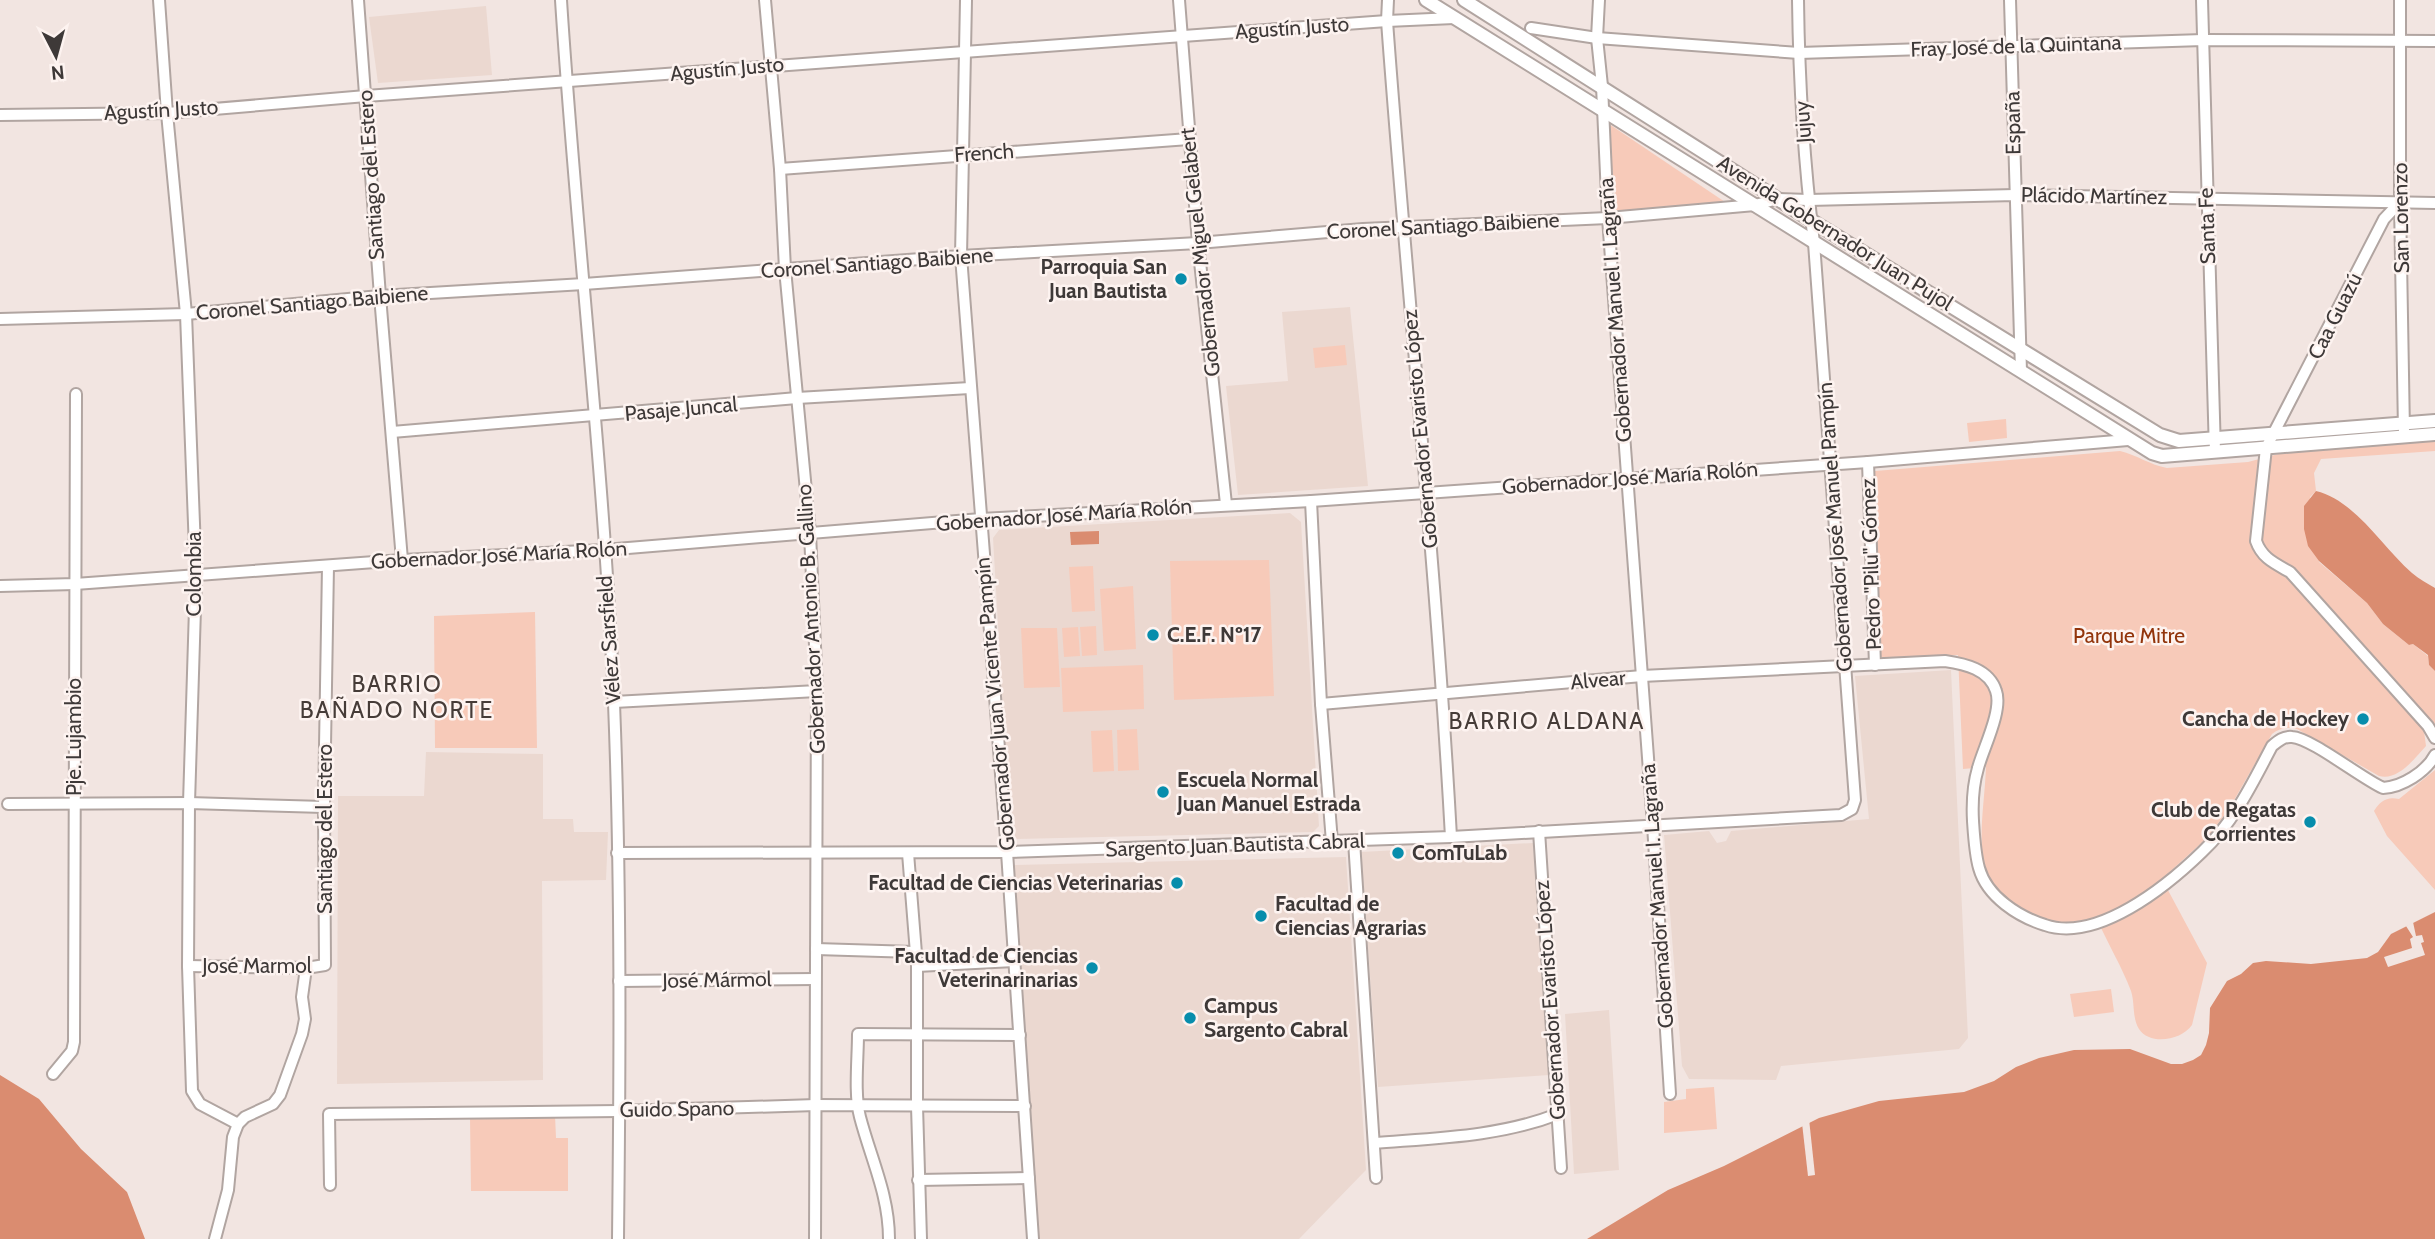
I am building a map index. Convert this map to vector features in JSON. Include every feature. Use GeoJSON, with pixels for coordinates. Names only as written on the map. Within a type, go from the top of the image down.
{"type":"FeatureCollection","features":[{"type":"Feature","properties":{"kind":"main road","name":"Avenida Gobernador Juan Pujol"},"geometry":{"type":"LineString","coordinates":[[1426,0],[2152,453],[2162,456],[2266,448],[2404,430]]}},
{"type":"Feature","properties":{"kind":"main road","name":"Avenida Gobernador Juan Pujol"},"geometry":{"type":"LineString","coordinates":[[1464,0],[1811,220],[2160,435],[2179,441],[2275,434],[2404,430]]}},
{"type":"Feature","properties":{"kind":"main road"},"geometry":{"type":"LineString","coordinates":[[2404,430],[2435,421]]}},
{"type":"Feature","properties":{"kind":"main road"},"geometry":{"type":"LineString","coordinates":[[2404,430],[2435,434]]}},
{"type":"Feature","properties":{"kind":"street","name":"Colombia"},"geometry":{"type":"LineString","coordinates":[[159,0],[186,314],[195,576],[188,965],[192,1091],[200,1104],[238,1124]]}},
{"type":"Feature","properties":{"kind":"street","name":"Santiago del Estero"},"geometry":{"type":"LineString","coordinates":[[358,0],[402,560]]}},
{"type":"Feature","properties":{"kind":"street","name":"Vélez Sarsfield"},"geometry":{"type":"LineString","coordinates":[[561,0],[614,702],[619,981],[618,1239]]}},
{"type":"Feature","properties":{"kind":"street","name":"Gobernador Antonio B. Gallino"},"geometry":{"type":"LineString","coordinates":[[765,0],[780,169],[785,269],[810,533],[817,691],[815,1239]]}},
{"type":"Feature","properties":{"kind":"street","name":"Gobernador Juan Vicente Pampín"},"geometry":{"type":"LineString","coordinates":[[965,0],[961,256],[1007,852],[1033,1239]]}},
{"type":"Feature","properties":{"kind":"street","name":"Gobernador Miguel Gelabert"},"geometry":{"type":"LineString","coordinates":[[1179,0],[1198,243],[1226,504]]}},
{"type":"Feature","properties":{"kind":"street","name":"Gobernador Evaristo López"},"geometry":{"type":"LineString","coordinates":[[1388,0],[1387,21],[1402,228],[1443,693],[1451,837]]}},
{"type":"Feature","properties":{"kind":"street","name":"Gobernador Manuel I. Lagraña"},"geometry":{"type":"LineString","coordinates":[[1599,0],[1597,38],[1608,218],[1670,1094]]}},
{"type":"Feature","properties":{"kind":"street","name":"Jujuy"},"geometry":{"type":"LineString","coordinates":[[1798,0],[1799,53],[1814,243]]}},
{"type":"Feature","properties":{"kind":"street","name":"España"},"geometry":{"type":"LineString","coordinates":[[2010,0],[2021,372]]}},
{"type":"Feature","properties":{"kind":"street","name":"Santa Fe"},"geometry":{"type":"LineString","coordinates":[[2202,0],[2215,452]]}},
{"type":"Feature","properties":{"kind":"street","name":"San Lorenzo"},"geometry":{"type":"LineString","coordinates":[[2400,0],[2404,430]]}},
{"type":"Feature","properties":{"kind":"street","name":"Agustín Justo"},"geometry":{"type":"LineString","coordinates":[[0,115],[167,113],[965,51],[1454,18]]}},
{"type":"Feature","properties":{"kind":"street","name":"Fray José de la Quintana"},"geometry":{"type":"LineString","coordinates":[[1531,28],[1597,38],[1799,53],[2203,40],[2435,41]]}},
{"type":"Feature","properties":{"kind":"street","name":"French"},"geometry":{"type":"LineString","coordinates":[[780,169],[1189,139]]}},
{"type":"Feature","properties":{"kind":"street","name":"Plácido Martínez"},"geometry":{"type":"LineString","coordinates":[[1755,205],[1778,199],[2014,195],[2435,203]]}},
{"type":"Feature","properties":{"kind":"street","name":"Caa Guazú"},"geometry":{"type":"LineString","coordinates":[[2266,448],[2384,219],[2400,202]]}},
{"type":"Feature","properties":{"kind":"street","name":"Coronel Santiago Baibiene"},"geometry":{"type":"LineString","coordinates":[[0,319],[186,314],[380,296],[961,256],[1608,218],[1755,205]]}},
{"type":"Feature","properties":{"kind":"street","name":"Gobernador José Manuel Pampín"},"geometry":{"type":"LineString","coordinates":[[1814,243],[1855,800],[1852,809]]}},
{"type":"Feature","properties":{"kind":"street","name":"Pasaje Juncal"},"geometry":{"type":"LineString","coordinates":[[392,432],[797,398],[970,388]]}},
{"type":"Feature","properties":{"kind":"street","name":"Pje. Lujambio"},"geometry":{"type":"LineString","coordinates":[[53,1074],[72,1051],[74,1042],[76,394]]}},
{"type":"Feature","properties":{"kind":"street","name":"Gobernador José María Rolón"},"geometry":{"type":"LineString","coordinates":[[0,586],[75,584],[402,560],[604,550],[981,519],[1311,501],[1868,462],[2128,440]]}},
{"type":"Feature","properties":{"kind":"street"},"geometry":{"type":"LineString","coordinates":[[2266,448],[2256,541],[2260,552],[2290,572],[2428,726],[2435,738]]}},
{"type":"Feature","properties":{"kind":"street","name":"Pedro \"Pilu\" Gómez"},"geometry":{"type":"LineString","coordinates":[[1868,462],[1874,665]]}},
{"type":"Feature","properties":{"kind":"street"},"geometry":{"type":"LineString","coordinates":[[1311,501],[1321,704],[1332,842]]}},
{"type":"Feature","properties":{"kind":"street","name":"Santiago del Estero"},"geometry":{"type":"LineString","coordinates":[[326,965],[324,807],[328,566]]}},
{"type":"Feature","properties":{"kind":"street","name":"Alvear"},"geometry":{"type":"LineString","coordinates":[[1321,704],[1642,676],[1945,661],[1966,664],[1980,670],[1997,692],[1997,705],[1977,771],[1972,798],[1979,869],[1986,884],[2000,900],[2020,915],[2048,926],[2076,928],[2105,922],[2181,870],[2216,839],[2234,816],[2272,746],[2279,739],[2291,737],[2307,742],[2383,788],[2396,788],[2430,764],[2435,755]]}},
{"type":"Feature","properties":{"kind":"street"},"geometry":{"type":"LineString","coordinates":[[614,702],[817,691]]}},
{"type":"Feature","properties":{"kind":"street"},"geometry":{"type":"LineString","coordinates":[[8,804],[189,803],[324,807]]}},
{"type":"Feature","properties":{"kind":"street","name":"Sargento Juan Bautista Cabral"},"geometry":{"type":"LineString","coordinates":[[617,853],[1007,852],[1332,842],[1841,815],[1852,809]]}},
{"type":"Feature","properties":{"kind":"street","name":"Gobernador Evaristo López"},"geometry":{"type":"LineString","coordinates":[[1539,831],[1561,1168]]}},
{"type":"Feature","properties":{"kind":"street"},"geometry":{"type":"LineString","coordinates":[[1354,841],[1376,1178]]}},
{"type":"Feature","properties":{"kind":"street"},"geometry":{"type":"LineString","coordinates":[[908,853],[917,966],[918,1180],[921,1239]]}},
{"type":"Feature","properties":{"kind":"street"},"geometry":{"type":"LineString","coordinates":[[816,949],[914,952]]}},
{"type":"Feature","properties":{"kind":"street"},"geometry":{"type":"LineString","coordinates":[[917,966],[1014,961]]}},
{"type":"Feature","properties":{"kind":"street","name":"José Marmol"},"geometry":{"type":"LineString","coordinates":[[188,965],[306,968],[326,965]]}},
{"type":"Feature","properties":{"kind":"street"},"geometry":{"type":"LineString","coordinates":[[215,1239],[228,1190],[233,1138],[238,1124],[245,1117],[273,1104],[280,1095],[302,1034],[302,997],[306,968]]}},
{"type":"Feature","properties":{"kind":"street","name":"José Mármol"},"geometry":{"type":"LineString","coordinates":[[619,981],[815,979]]}},
{"type":"Feature","properties":{"kind":"street"},"geometry":{"type":"LineString","coordinates":[[889,1239],[889,1215],[884,1191],[859,1114],[858,1034],[1020,1035]]}},
{"type":"Feature","properties":{"kind":"street","name":"Guido Spano"},"geometry":{"type":"LineString","coordinates":[[330,1185],[329,1114],[619,1111],[816,1105],[1025,1106]]}},
{"type":"Feature","properties":{"kind":"street"},"geometry":{"type":"LineString","coordinates":[[1374,1143],[1466,1136],[1528,1125],[1558,1114]]}},
{"type":"Feature","properties":{"kind":"street"},"geometry":{"type":"LineString","coordinates":[[918,1180],[1029,1178]]}},
{"type":"Feature","properties":{"kind":"shaded area"},"geometry":{"type":"Polygon","coordinates":[[[486,6],[492,75],[378,83],[369,17],[486,6]]]}},
{"type":"Feature","properties":{"kind":"shaded area"},"geometry":{"type":"Polygon","coordinates":[[[1350,307],[1368,486],[1238,495],[1226,386],[1288,381],[1282,312],[1350,307]]]}},
{"type":"Feature","properties":{"kind":"shaded area"},"geometry":{"type":"Polygon","coordinates":[[[2316,491],[2330,496],[2356,514],[2401,563],[2435,588],[2435,671],[2429,665],[2428,655],[2413,644],[2409,645],[2383,624],[2367,603],[2319,561],[2308,546],[2304,529],[2304,506],[2316,491]]]}},
{"type":"Feature","properties":{"kind":"shaded area","name":"C.E.F. Nº17"},"geometry":{"type":"Polygon","coordinates":[[[1290,513],[1301,522],[1319,826],[1313,832],[1017,839],[1010,833],[993,538],[999,530],[1290,513]]]}},
{"type":"Feature","properties":{"kind":"shaded area"},"geometry":{"type":"Polygon","coordinates":[[[1099,531],[1099,544],[1071,545],[1070,532],[1099,531]]]}},
{"type":"Feature","properties":{"kind":"shaded area"},"geometry":{"type":"Polygon","coordinates":[[[1951,670],[1968,1038],[1959,1049],[1781,1066],[1776,1080],[1689,1079],[1682,1066],[1664,835],[1709,831],[1717,843],[1726,841],[1731,831],[1869,819],[1855,676],[1951,670]]]}},
{"type":"Feature","properties":{"kind":"shaded area"},"geometry":{"type":"Polygon","coordinates":[[[426,752],[543,754],[543,819],[573,819],[574,832],[608,832],[606,880],[542,881],[543,1080],[337,1084],[338,796],[424,796],[426,752]]]}},
{"type":"Feature","properties":{"kind":"shaded area","name":"Campus Sargento Cabral"},"geometry":{"type":"Polygon","coordinates":[[[1533,843],[1549,1075],[1378,1087],[1361,852],[1533,843]]]}},
{"type":"Feature","properties":{"kind":"shaded area","name":"Campus Sargento Cabral"},"geometry":{"type":"Polygon","coordinates":[[[1346,857],[1366,1170],[1299,1239],[1039,1239],[1013,865],[1346,857]]]}},
{"type":"Feature","properties":{"kind":"shaded area"},"geometry":{"type":"Polygon","coordinates":[[[2435,912],[2435,1239],[1587,1239],[1668,1190],[1724,1166],[1819,1118],[1879,1101],[1964,1092],[1994,1081],[2016,1067],[2039,1058],[2074,1050],[2130,1049],[2171,1064],[2193,1060],[2201,1055],[2206,1045],[2210,1008],[2227,981],[2241,974],[2253,963],[2266,961],[2311,964],[2367,958],[2378,952],[2391,934],[2435,912]]]}},
{"type":"Feature","properties":{"kind":"shaded area"},"geometry":{"type":"Polygon","coordinates":[[[1609,1010],[1619,1170],[1574,1174],[1565,1014],[1609,1010]]]}},
{"type":"Feature","properties":{"kind":"shaded area"},"geometry":{"type":"Polygon","coordinates":[[[0,1075],[39,1099],[81,1149],[127,1192],[145,1239],[0,1239],[0,1075]]]}},
{"type":"Feature","properties":{"kind":"green space"},"geometry":{"type":"Polygon","coordinates":[[[1609,124],[1728,204],[1615,213],[1609,124]]]}},
{"type":"Feature","properties":{"kind":"green space"},"geometry":{"type":"Polygon","coordinates":[[[1345,345],[1347,365],[1315,368],[1313,348],[1345,345]]]}},
{"type":"Feature","properties":{"kind":"green space"},"geometry":{"type":"Polygon","coordinates":[[[2006,419],[2007,438],[1969,442],[1967,423],[2006,419]]]}},
{"type":"Feature","properties":{"kind":"green space","name":"Parque Mitre"},"geometry":{"type":"Polygon","coordinates":[[[2435,441],[2435,451],[2321,459],[2314,473],[2316,491],[2310,497],[2319,562],[2367,603],[2383,624],[2428,656],[2429,665],[2435,671],[2435,738],[2342,622],[2335,629],[2424,731],[2426,746],[2405,768],[2386,777],[2379,776],[2297,729],[2284,728],[2272,734],[2229,809],[2208,837],[2162,879],[2207,963],[2192,1025],[2174,1037],[2151,1038],[2137,1025],[2131,991],[2098,921],[2061,925],[2038,921],[2008,903],[1987,876],[1982,841],[1986,767],[1963,769],[1958,655],[1880,659],[1875,471],[2120,451],[2167,468],[2248,462],[2282,453],[2435,441]]]}},
{"type":"Feature","properties":{"kind":"green space"},"geometry":{"type":"Polygon","coordinates":[[[1269,560],[1274,696],[1174,700],[1170,561],[1269,560]]]}},
{"type":"Feature","properties":{"kind":"green space"},"geometry":{"type":"Polygon","coordinates":[[[1093,566],[1095,611],[1072,612],[1069,567],[1093,566]]]}},
{"type":"Feature","properties":{"kind":"green space"},"geometry":{"type":"Polygon","coordinates":[[[1133,586],[1136,649],[1104,651],[1100,589],[1133,586]]]}},
{"type":"Feature","properties":{"kind":"green space"},"geometry":{"type":"Polygon","coordinates":[[[535,612],[537,748],[435,748],[434,616],[535,612]]]}},
{"type":"Feature","properties":{"kind":"green space"},"geometry":{"type":"Polygon","coordinates":[[[1096,626],[1097,655],[1082,656],[1080,627],[1096,626]]]}},
{"type":"Feature","properties":{"kind":"green space"},"geometry":{"type":"Polygon","coordinates":[[[1078,627],[1080,656],[1064,657],[1062,628],[1078,627]]]}},
{"type":"Feature","properties":{"kind":"green space"},"geometry":{"type":"Polygon","coordinates":[[[1021,628],[1057,628],[1060,687],[1024,688],[1021,628]]]}},
{"type":"Feature","properties":{"kind":"green space"},"geometry":{"type":"Polygon","coordinates":[[[1143,665],[1144,709],[1063,712],[1061,668],[1143,665]]]}},
{"type":"Feature","properties":{"kind":"green space"},"geometry":{"type":"Polygon","coordinates":[[[1137,729],[1139,770],[1118,771],[1117,730],[1137,729]]]}},
{"type":"Feature","properties":{"kind":"green space"},"geometry":{"type":"Polygon","coordinates":[[[1112,730],[1114,771],[1093,772],[1091,731],[1112,730]]]}},
{"type":"Feature","properties":{"kind":"green space"},"geometry":{"type":"Polygon","coordinates":[[[2435,770],[2435,890],[2387,836],[2374,811],[2384,800],[2399,799],[2435,770]]]}},
{"type":"Feature","properties":{"kind":"green space"},"geometry":{"type":"Polygon","coordinates":[[[2111,989],[2114,1012],[2074,1017],[2070,994],[2111,989]]]}},
{"type":"Feature","properties":{"kind":"green space"},"geometry":{"type":"Polygon","coordinates":[[[1714,1087],[1717,1129],[1664,1133],[1664,1102],[1686,1099],[1686,1089],[1714,1087]]]}},
{"type":"Feature","properties":{"kind":"green space"},"geometry":{"type":"Polygon","coordinates":[[[555,1115],[556,1138],[568,1138],[568,1191],[471,1191],[470,1117],[555,1115]]]}},
{"type":"Feature","properties":{"kind":"pier"},"geometry":{"type":"Polygon","coordinates":[[[2413,922],[2416,936],[2422,935],[2424,942],[2421,943],[2425,955],[2388,967],[2384,957],[2412,948],[2410,939],[2413,937],[2406,926],[2413,922]]]}},
{"type":"Feature","properties":{"kind":"pier"},"geometry":{"type":"Polygon","coordinates":[[[1809,1119],[1815,1175],[1808,1176],[1802,1123],[1809,1119]]]}},
{"type":"Feature","properties":{"kind":"place","name":"Parroquia San Juan Bautista"},"geometry":{"type":"Point","coordinates":[1181,279]}},
{"type":"Feature","properties":{"kind":"place","name":"C.E.F. Nº17"},"geometry":{"type":"Point","coordinates":[1153,635]}},
{"type":"Feature","properties":{"kind":"place","name":"Cancha de Hockey"},"geometry":{"type":"Point","coordinates":[2363,719]}},
{"type":"Feature","properties":{"kind":"place","name":"Escuela Normal Juan Manuel Estrada"},"geometry":{"type":"Point","coordinates":[1163,792]}},
{"type":"Feature","properties":{"kind":"place","name":"Club de Regatas Corrientes"},"geometry":{"type":"Point","coordinates":[2310,822]}},
{"type":"Feature","properties":{"kind":"place","name":"ComTuLab"},"geometry":{"type":"Point","coordinates":[1398,853]}},
{"type":"Feature","properties":{"kind":"place","name":"Facultad de Ciencias Veterinarias"},"geometry":{"type":"Point","coordinates":[1177,883]}},
{"type":"Feature","properties":{"kind":"place","name":"Facultad de Ciencias Agrarias"},"geometry":{"type":"Point","coordinates":[1261,916]}},
{"type":"Feature","properties":{"kind":"place","name":"Facultad de Ciencias Veterinarinarias"},"geometry":{"type":"Point","coordinates":[1092,968]}},
{"type":"Feature","properties":{"kind":"place","name":"Campus Sargento Cabral"},"geometry":{"type":"Point","coordinates":[1190,1018]}},
{"type":"Feature","properties":{"kind":"district","name":"BARRIO BAÑADO NORTE"},"geometry":{"type":"Point","coordinates":[397,697]}},
{"type":"Feature","properties":{"kind":"district","name":"BARRIO ALDANA"},"geometry":{"type":"Point","coordinates":[1547,721]}}]}
